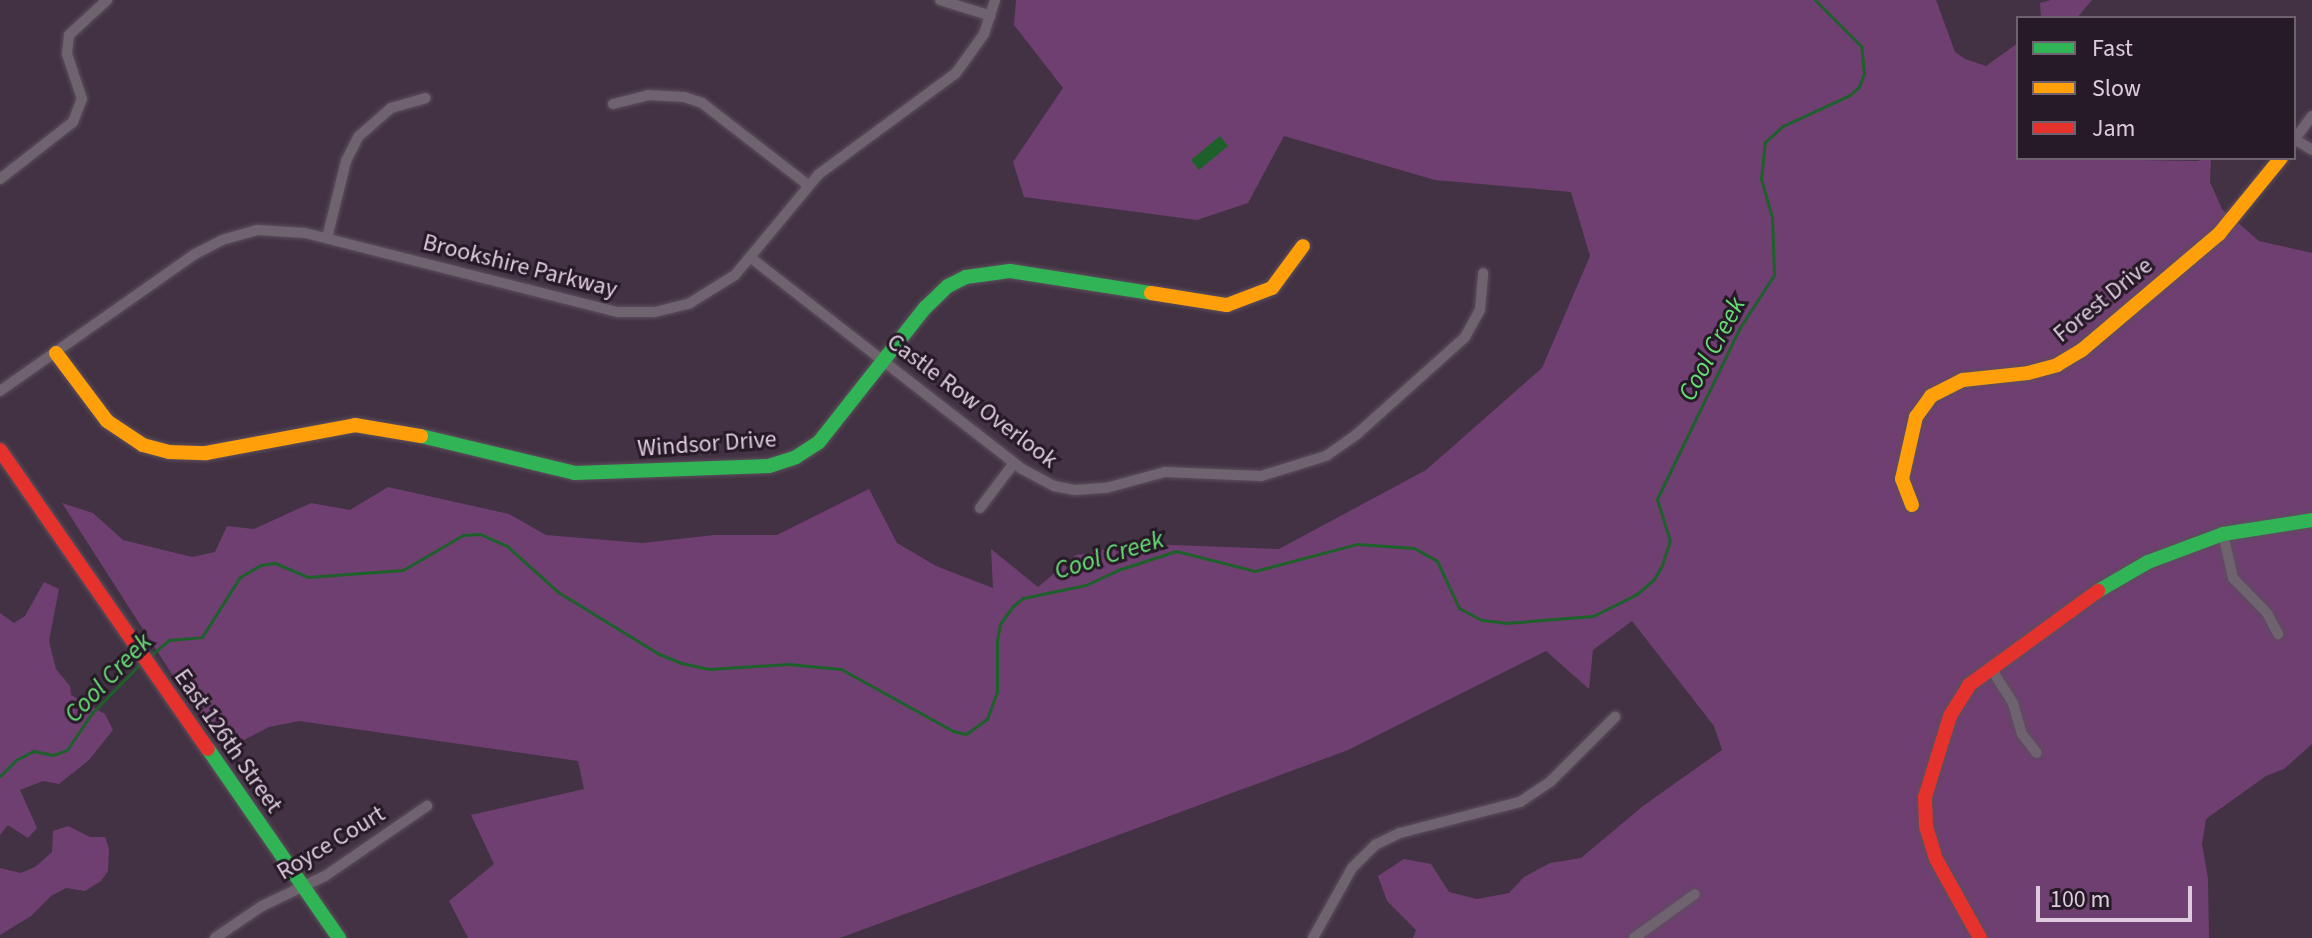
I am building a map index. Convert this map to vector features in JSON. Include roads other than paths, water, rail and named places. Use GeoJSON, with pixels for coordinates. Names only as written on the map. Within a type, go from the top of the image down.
{"type":"FeatureCollection","features":[{"type":"Feature","properties":{"kind":"street"},"geometry":{"type":"LineString","coordinates":[[1,177],[73,122],[82,99],[67,54],[69,35],[107,0]]}},
{"type":"Feature","properties":{"kind":"street"},"geometry":{"type":"LineString","coordinates":[[940,0],[991,16]]}},
{"type":"Feature","properties":{"kind":"street","name":"Brookshire Parkway"},"geometry":{"type":"LineString","coordinates":[[0,391],[195,254],[222,240],[276,229],[327,238],[630,313],[668,310],[700,299],[724,284],[751,258],[808,185],[947,82],[972,54],[991,16],[995,0]]}},
{"type":"Feature","properties":{"kind":"street"},"geometry":{"type":"LineString","coordinates":[[613,104],[648,95],[674,96],[702,103],[808,185]]}},
{"type":"Feature","properties":{"kind":"street"},"geometry":{"type":"LineString","coordinates":[[327,238],[344,169],[359,136],[391,108],[426,98]]}},
{"type":"Feature","properties":{"kind":"street"},"geometry":{"type":"LineString","coordinates":[[2296,137],[2312,116]]}},
{"type":"Feature","properties":{"kind":"street","name":"Forest Drive"},"geometry":{"type":"LineString","coordinates":[[1912,505],[1902,479],[1916,417],[1931,396],[1963,380],[2028,373],[2057,365],[2082,350],[2219,234],[2279,160]]}},
{"type":"Feature","properties":{"kind":"street","name":"Windsor Drive"},"geometry":{"type":"LineString","coordinates":[[56,353],[107,421],[131,439],[156,449],[206,453],[321,429],[367,426],[397,430],[548,469],[591,473],[746,467],[789,460],[825,436],[931,301],[948,286],[974,274],[1010,271],[1227,305],[1272,288],[1288,271],[1303,246]]}},
{"type":"Feature","properties":{"kind":"street","name":"Castle Row Overlook"},"geometry":{"type":"LineString","coordinates":[[751,258],[1014,463],[1054,486],[1085,490],[1165,472],[1261,476],[1318,461],[1357,434],[1465,337],[1480,310],[1483,273]]}},
{"type":"Feature","properties":{"kind":"street","name":"East 126th Street"},"geometry":{"type":"LineString","coordinates":[[0,450],[339,938]]}},
{"type":"Feature","properties":{"kind":"street"},"geometry":{"type":"LineString","coordinates":[[980,508],[1014,463]]}},
{"type":"Feature","properties":{"kind":"street"},"geometry":{"type":"LineString","coordinates":[[1980,938],[1936,859],[1926,826],[1925,797],[1950,716],[1969,685],[2110,582],[2148,562],[2223,534],[2312,520]]}},
{"type":"Feature","properties":{"kind":"street"},"geometry":{"type":"LineString","coordinates":[[2223,534],[2233,578],[2267,613],[2278,634]]}},
{"type":"Feature","properties":{"kind":"street"},"geometry":{"type":"LineString","coordinates":[[1990,667],[2013,703],[2022,734],[2037,753]]}},
{"type":"Feature","properties":{"kind":"street"},"geometry":{"type":"LineString","coordinates":[[1313,938],[1352,868],[1375,845],[1400,833],[1520,802],[1551,781],[1615,717]]}},
{"type":"Feature","properties":{"kind":"street","name":"Royce Court"},"geometry":{"type":"LineString","coordinates":[[215,938],[262,906],[304,887],[427,806]]}},
{"type":"Feature","properties":{"kind":"street"},"geometry":{"type":"LineString","coordinates":[[1634,938],[1695,894]]}},
{"type":"Feature","properties":{"kind":"waterway","name":"Cool Creek"},"geometry":{"type":"LineString","coordinates":[[150,656],[169,640],[202,637],[240,577],[261,565],[275,563],[308,577],[403,570],[463,535],[480,534],[507,546],[558,592],[659,654],[709,669],[788,664],[841,669],[953,731],[966,734],[987,719],[997,692],[997,640],[1000,624],[1013,606],[1023,598],[1086,585],[1121,569],[1176,551],[1255,571],[1357,544],[1414,548],[1437,561],[1459,608],[1482,620],[1505,623],[1593,616],[1637,594],[1654,579],[1662,565],[1670,541],[1657,499],[1739,329],[1774,275],[1772,217],[1761,179],[1765,142],[1783,126],[1850,95],[1859,87],[1864,73],[1861,46],[1815,0]]}},
{"type":"Feature","properties":{"kind":"waterway","name":"Cool Creek"},"geometry":{"type":"LineString","coordinates":[[0,776],[16,760],[34,751],[53,755],[67,750],[92,713],[141,663]]}}]}
